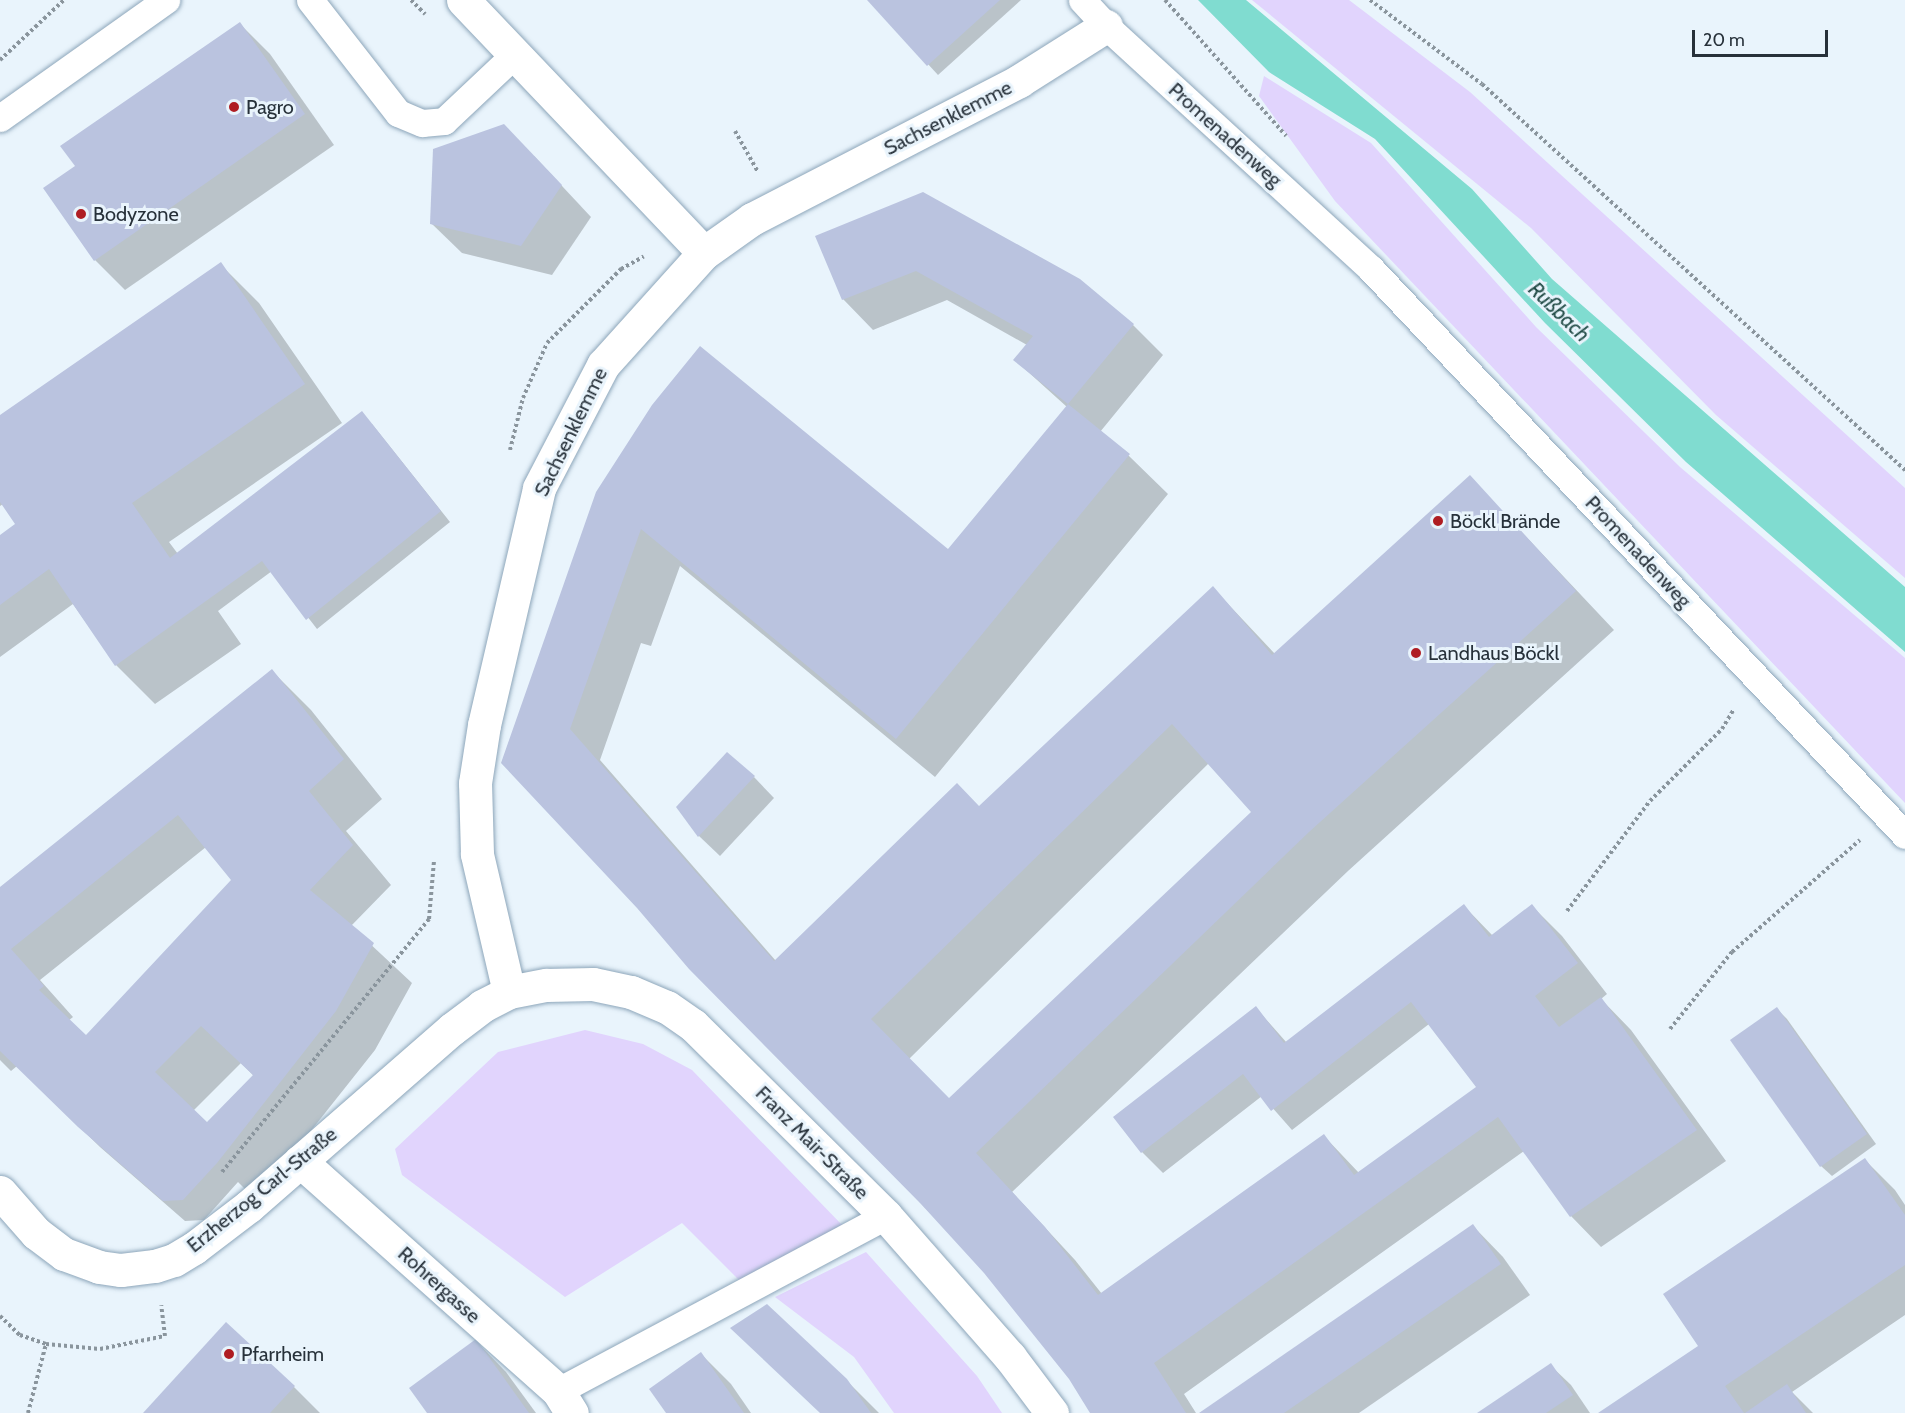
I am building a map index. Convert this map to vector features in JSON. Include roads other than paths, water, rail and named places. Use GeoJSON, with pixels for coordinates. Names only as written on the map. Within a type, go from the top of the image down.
{"type":"FeatureCollection","features":[{"type":"Feature","properties":{"kind":"street"},"geometry":{"type":"LineString","coordinates":[[463,0],[695,243]]}},
{"type":"Feature","properties":{"kind":"street","name":"Sachsenklemme"},"geometry":{"type":"LineString","coordinates":[[509,992],[477,854],[475,783],[484,725],[539,488],[603,365],[695,243],[752,219],[1019,81],[1106,26]]}},
{"type":"Feature","properties":{"kind":"street","name":"Franz Mair-Straße"},"geometry":{"type":"LineString","coordinates":[[509,992],[546,985],[593,984],[631,992],[667,1007],[693,1025],[886,1216],[1010,1357],[1052,1413]]}},
{"type":"Feature","properties":{"kind":"street","name":"Erzherzog Carl-Straße"},"geometry":{"type":"LineString","coordinates":[[0,1192],[36,1233],[64,1254],[99,1268],[121,1270],[155,1266],[174,1260],[194,1248],[249,1206],[452,1029],[482,1006],[509,992]]}},
{"type":"Feature","properties":{"kind":"street","name":"Rohrergasse"},"geometry":{"type":"LineString","coordinates":[[300,1161],[565,1402]]}},
{"type":"Feature","properties":{"kind":"lane"},"geometry":{"type":"LineString","coordinates":[[0,118],[166,0]]}},
{"type":"Feature","properties":{"kind":"lane"},"geometry":{"type":"LineString","coordinates":[[310,0],[398,113],[422,123],[444,121],[515,54]]}},
{"type":"Feature","properties":{"kind":"lane","name":"Promenadenweg"},"geometry":{"type":"LineString","coordinates":[[1082,0],[1106,26],[1371,269],[1905,835]]}},
{"type":"Feature","properties":{"kind":"lane"},"geometry":{"type":"LineString","coordinates":[[565,1402],[886,1216]]}},
{"type":"Feature","properties":{"kind":"water","name":"Rußbach"},"geometry":{"type":"Polygon","coordinates":[[[1198,0],[1246,0],[1472,189],[1552,279],[1905,587],[1905,652],[1686,462],[1545,323],[1375,139],[1269,72],[1198,0]]]}},
{"type":"Feature","properties":{"kind":"place","name":"Pagro"},"geometry":{"type":"Point","coordinates":[234,107]}},
{"type":"Feature","properties":{"kind":"place","name":"Bodyzone"},"geometry":{"type":"Point","coordinates":[81,214]}},
{"type":"Feature","properties":{"kind":"place","name":"Böckl Brände"},"geometry":{"type":"Point","coordinates":[1438,521]}},
{"type":"Feature","properties":{"kind":"place","name":"Landhaus Böckl"},"geometry":{"type":"Point","coordinates":[1416,653]}},
{"type":"Feature","properties":{"kind":"place","name":"Pfarrheim"},"geometry":{"type":"Point","coordinates":[229,1354]}}]}
